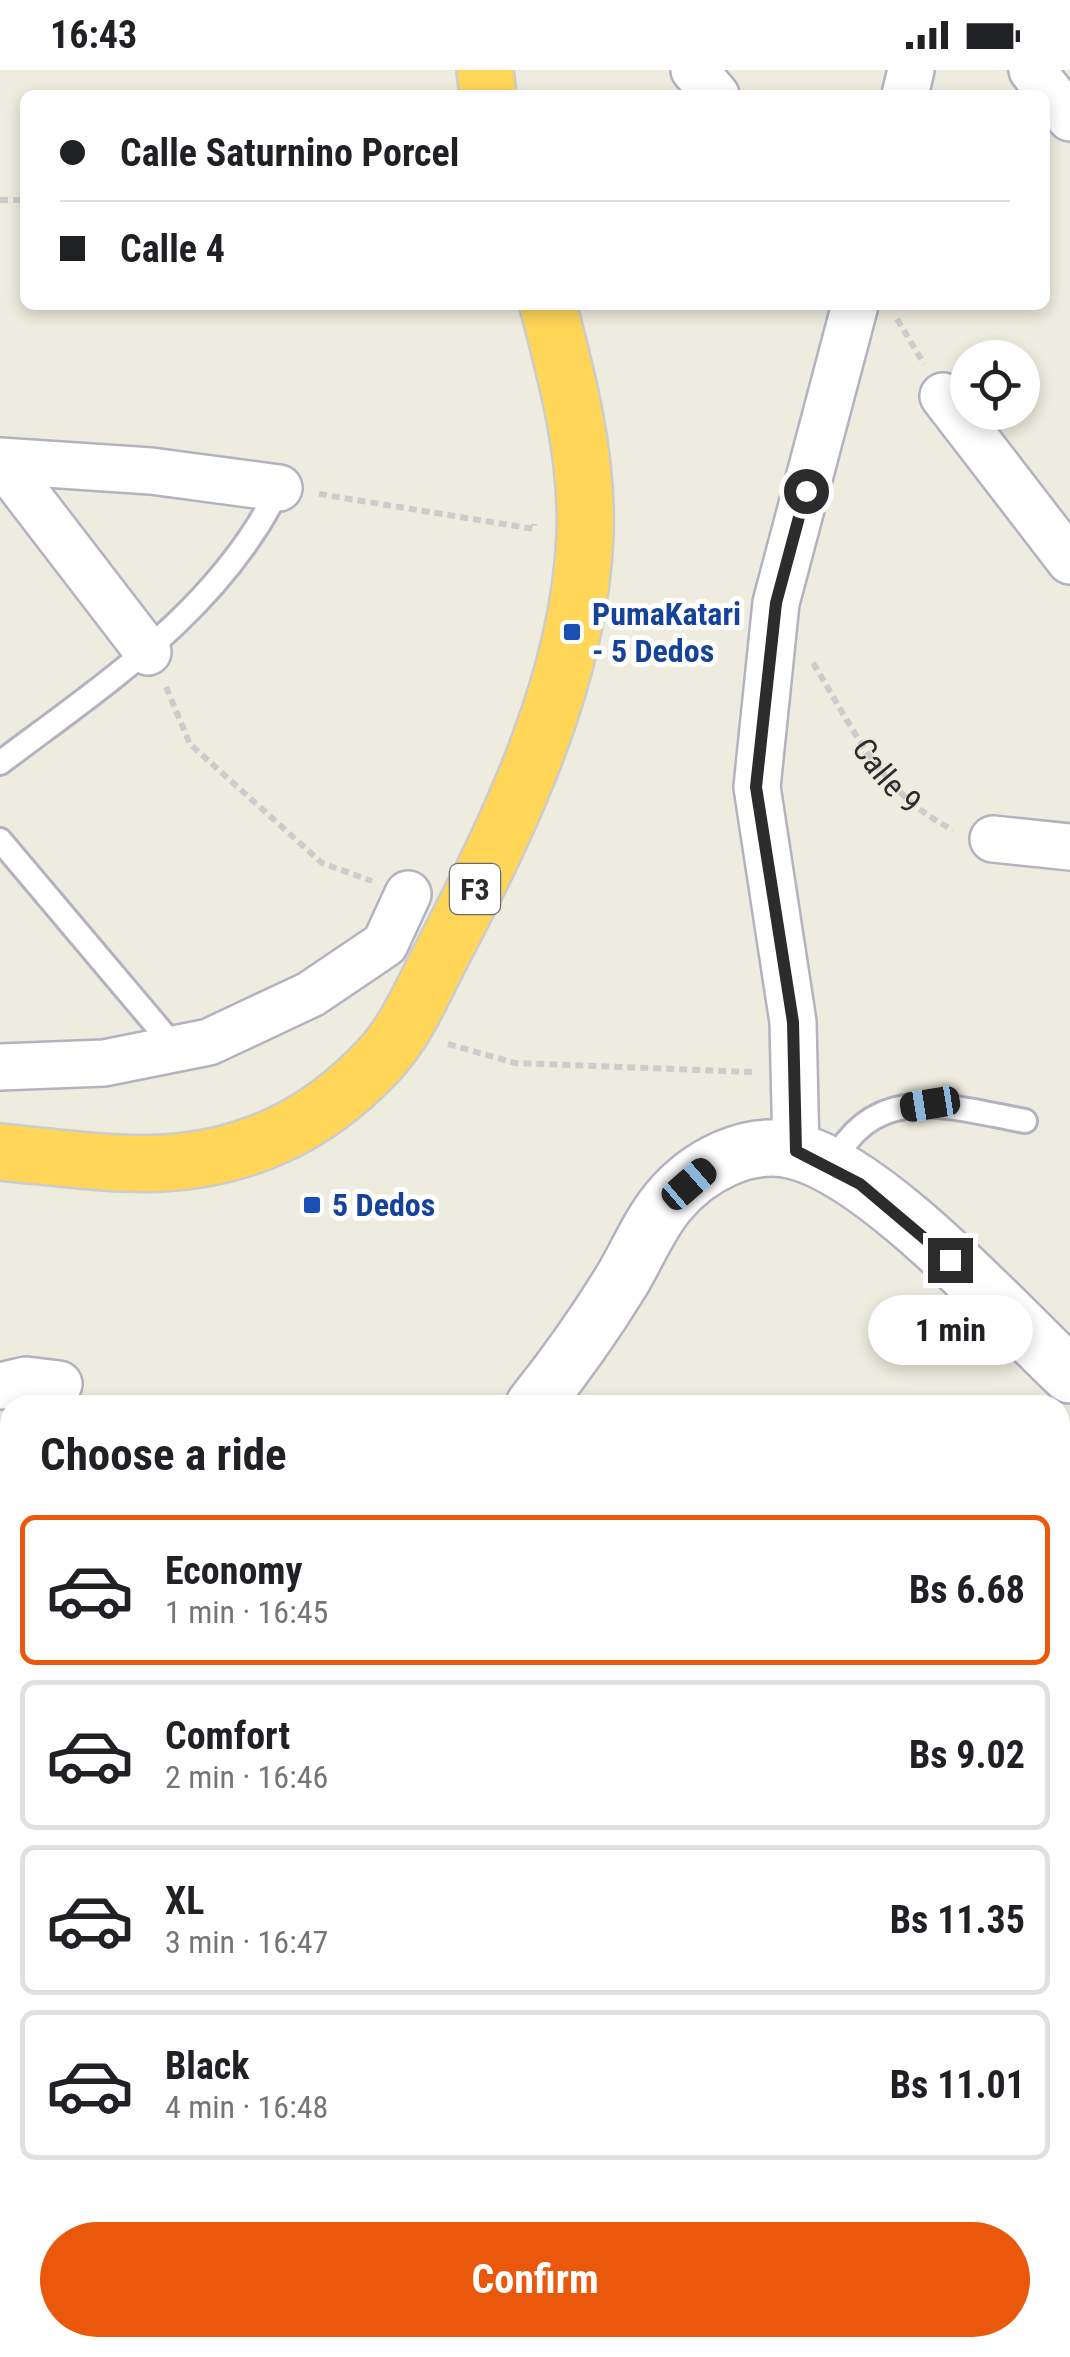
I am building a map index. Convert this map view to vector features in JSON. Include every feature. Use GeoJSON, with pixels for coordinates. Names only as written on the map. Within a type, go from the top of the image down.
{"type":"FeatureCollection","features":[{"type":"Feature","properties":{"kind":"highway","name":"F3"},"geometry":{"type":"LineString","coordinates":[[0,1152],[136,1165],[180,1165],[228,1155],[278,1136],[320,1111],[352,1086],[401,1032],[508,816],[552,703],[572,632],[582,564],[584,490],[571,392],[549,310]]}},
{"type":"Feature","properties":{"kind":"street"},"geometry":{"type":"LineString","coordinates":[[694,70],[712,90]]}},
{"type":"Feature","properties":{"kind":"street"},"geometry":{"type":"LineString","coordinates":[[1032,70],[1048,90]]}},
{"type":"Feature","properties":{"kind":"street"},"geometry":{"type":"LineString","coordinates":[[1050,93],[1070,118]]}},
{"type":"Feature","properties":{"kind":"street"},"geometry":{"type":"LineString","coordinates":[[813,1160],[794,1073],[793,1022],[756,787],[776,603],[853,310]]}},
{"type":"Feature","properties":{"kind":"street"},"geometry":{"type":"LineString","coordinates":[[943,396],[1070,561]]}},
{"type":"Feature","properties":{"kind":"street"},"geometry":{"type":"LineString","coordinates":[[1,462],[152,471],[279,488]]}},
{"type":"Feature","properties":{"kind":"street"},"geometry":{"type":"LineString","coordinates":[[1,462],[148,652]]}},
{"type":"Feature","properties":{"kind":"street"},"geometry":{"type":"LineString","coordinates":[[993,839],[1070,847]]}},
{"type":"Feature","properties":{"kind":"street"},"geometry":{"type":"LineString","coordinates":[[0,1067],[104,1063],[209,1042],[311,994],[385,944],[408,894]]}},
{"type":"Feature","properties":{"kind":"street"},"geometry":{"type":"LineString","coordinates":[[541,1395],[610,1298],[668,1202],[710,1166],[750,1148],[813,1160],[860,1184],[924,1235],[1070,1376]]}},
{"type":"Feature","properties":{"kind":"street"},"geometry":{"type":"LineString","coordinates":[[0,1386],[26,1380],[59,1384]]}},
{"type":"Feature","properties":{"kind":"lane"},"geometry":{"type":"LineString","coordinates":[[0,763],[148,652],[230,570],[258,529],[279,488]]}},
{"type":"Feature","properties":{"kind":"lane"},"geometry":{"type":"LineString","coordinates":[[0,840],[178,1051]]}},
{"type":"Feature","properties":{"kind":"lane"},"geometry":{"type":"LineString","coordinates":[[813,1160],[871,1117],[898,1108],[930,1104],[1025,1121]]}},
{"type":"Feature","properties":{"kind":"path"},"geometry":{"type":"LineString","coordinates":[[891,310],[943,396]]}},
{"type":"Feature","properties":{"kind":"path"},"geometry":{"type":"LineString","coordinates":[[279,488],[534,529],[534,517]]}},
{"type":"Feature","properties":{"kind":"path","name":"Calle 9"},"geometry":{"type":"LineString","coordinates":[[776,603],[886,782],[918,812],[956,832],[993,839]]}},
{"type":"Feature","properties":{"kind":"path"},"geometry":{"type":"LineString","coordinates":[[148,652],[188,730],[190,744],[322,862],[408,894]]}},
{"type":"Feature","properties":{"kind":"path"},"geometry":{"type":"LineString","coordinates":[[401,1032],[514,1062],[794,1073]]}},
{"type":"Feature","properties":{"kind":"place","name":"PumaKatari - 5 Dedos"},"geometry":{"type":"Point","coordinates":[572,632]}},
{"type":"Feature","properties":{"kind":"place","name":"5 Dedos"},"geometry":{"type":"Point","coordinates":[312,1205]}},
{"type":"Feature","properties":{"kind":"route"},"geometry":{"type":"LineString","coordinates":[[806,491],[776,603],[756,787],[793,1022],[796,1151],[860,1184],[950,1260]]}}]}
